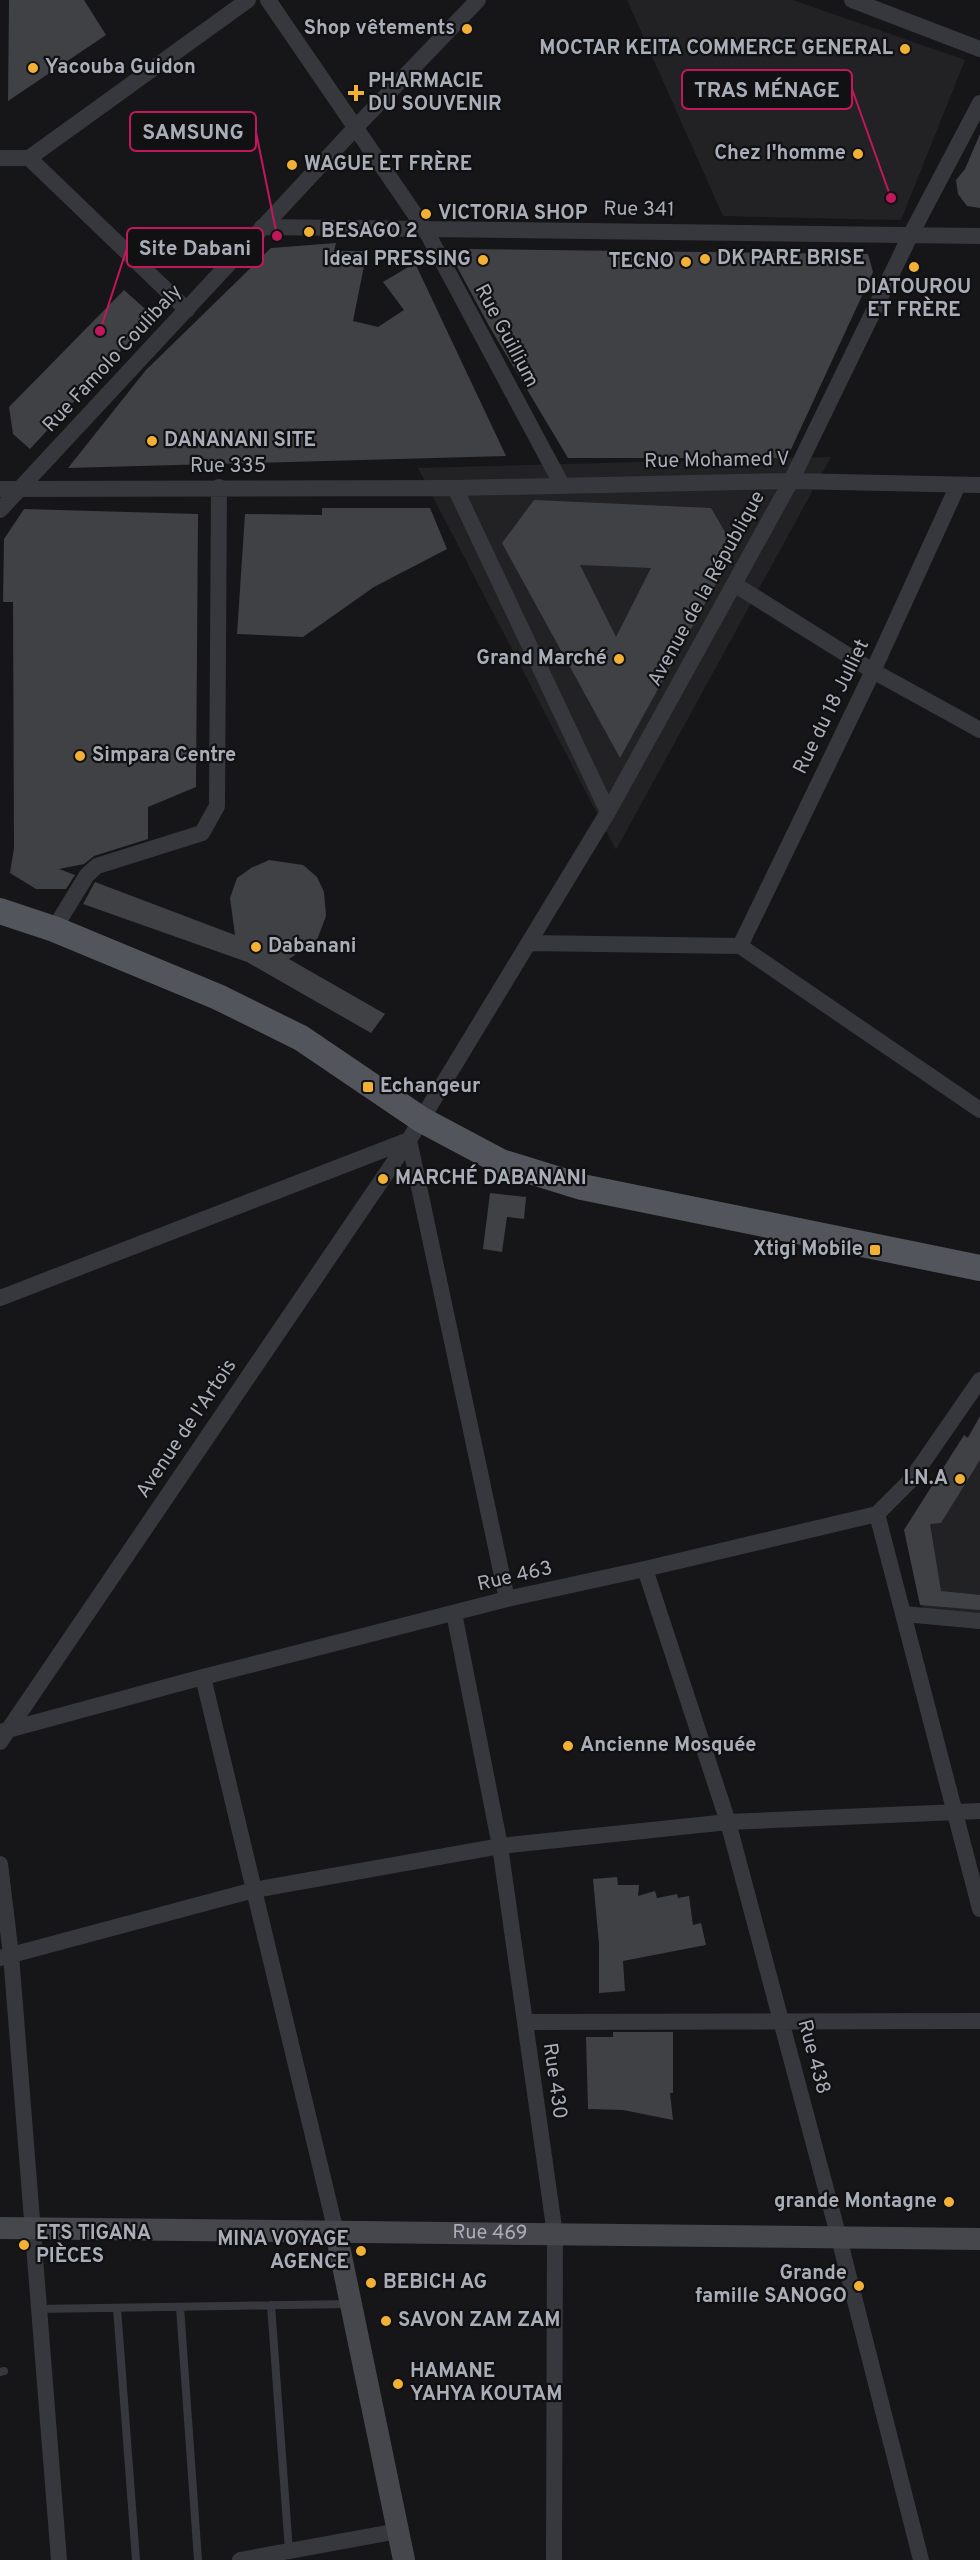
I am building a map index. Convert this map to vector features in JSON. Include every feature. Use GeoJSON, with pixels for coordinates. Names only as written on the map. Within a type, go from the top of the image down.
{"type":"FeatureCollection","features":[{"type":"Feature","properties":{"kind":"main road"},"geometry":{"type":"LineString","coordinates":[[0,911],[54,929],[218,997],[302,1038],[415,1130],[501,1162],[582,1187],[980,1269]]}},
{"type":"Feature","properties":{"kind":"street"},"geometry":{"type":"LineString","coordinates":[[0,158],[29,159],[248,0]]}},
{"type":"Feature","properties":{"kind":"street","name":"Rue Guillium"},"geometry":{"type":"LineString","coordinates":[[268,0],[425,229],[562,485]]}},
{"type":"Feature","properties":{"kind":"street","name":"Rue Famolo Coulibaly"},"geometry":{"type":"LineString","coordinates":[[0,510],[262,227],[478,0]]}},
{"type":"Feature","properties":{"kind":"street"},"geometry":{"type":"LineString","coordinates":[[852,0],[980,49]]}},
{"type":"Feature","properties":{"kind":"street","name":"Avenue de la République"},"geometry":{"type":"LineString","coordinates":[[445,1080],[608,812],[791,481],[911,234],[980,103]]}},
{"type":"Feature","properties":{"kind":"street"},"geometry":{"type":"LineString","coordinates":[[29,159],[187,310]]}},
{"type":"Feature","properties":{"kind":"street","name":"Rue 341"},"geometry":{"type":"LineString","coordinates":[[262,227],[980,236]]}},
{"type":"Feature","properties":{"kind":"street","name":"Rue Mohamed V"},"geometry":{"type":"LineString","coordinates":[[455,488],[791,481],[980,485]]}},
{"type":"Feature","properties":{"kind":"street","name":"Rue du 18 Julliet"},"geometry":{"type":"LineString","coordinates":[[740,946],[873,670],[958,485]]}},
{"type":"Feature","properties":{"kind":"street"},"geometry":{"type":"LineString","coordinates":[[54,929],[87,875],[97,866],[202,833],[217,806],[219,488]]}},
{"type":"Feature","properties":{"kind":"street"},"geometry":{"type":"LineString","coordinates":[[455,488],[608,812]]}},
{"type":"Feature","properties":{"kind":"street","name":"Rue 335"},"geometry":{"type":"LineString","coordinates":[[0,489],[455,488]]}},
{"type":"Feature","properties":{"kind":"street"},"geometry":{"type":"LineString","coordinates":[[734,584],[873,670],[980,730]]}},
{"type":"Feature","properties":{"kind":"street"},"geometry":{"type":"LineString","coordinates":[[529,943],[740,946],[980,1110]]}},
{"type":"Feature","properties":{"kind":"street","name":"Avenue de l'Artois"},"geometry":{"type":"LineString","coordinates":[[3,1735],[415,1130],[445,1080]]}},
{"type":"Feature","properties":{"kind":"street"},"geometry":{"type":"LineString","coordinates":[[0,1298],[415,1130],[507,1599]]}},
{"type":"Feature","properties":{"kind":"street"},"geometry":{"type":"LineString","coordinates":[[980,1380],[910,1481],[878,1514],[980,1909]]}},
{"type":"Feature","properties":{"kind":"street","name":"Rue 463"},"geometry":{"type":"LineString","coordinates":[[3,1735],[203,1677],[507,1599],[878,1514]]}},
{"type":"Feature","properties":{"kind":"street","name":"Rue 438"},"geometry":{"type":"LineString","coordinates":[[645,1569],[728,1822],[839,2238],[921,2560]]}},
{"type":"Feature","properties":{"kind":"street","name":"Rue 430"},"geometry":{"type":"LineString","coordinates":[[454,1613],[500,1846],[555,2234],[554,2560]]}},
{"type":"Feature","properties":{"kind":"street"},"geometry":{"type":"LineString","coordinates":[[904,1614],[980,1621]]}},
{"type":"Feature","properties":{"kind":"street"},"geometry":{"type":"LineString","coordinates":[[203,1677],[336,2232],[404,2560]]}},
{"type":"Feature","properties":{"kind":"street"},"geometry":{"type":"LineString","coordinates":[[6,1957],[254,1890],[500,1846],[728,1822],[980,1810]]}},
{"type":"Feature","properties":{"kind":"street"},"geometry":{"type":"LineString","coordinates":[[0,1864],[58,2560]]}},
{"type":"Feature","properties":{"kind":"street"},"geometry":{"type":"LineString","coordinates":[[525,2022],[980,2021]]}},
{"type":"Feature","properties":{"kind":"street","name":"Rue 469"},"geometry":{"type":"LineString","coordinates":[[0,2228],[980,2239]]}},
{"type":"Feature","properties":{"kind":"street"},"geometry":{"type":"LineString","coordinates":[[240,2560],[398,2531]]}},
{"type":"Feature","properties":{"kind":"lane"},"geometry":{"type":"LineString","coordinates":[[38,2309],[351,2304]]}},
{"type":"Feature","properties":{"kind":"lane"},"geometry":{"type":"LineString","coordinates":[[271,2305],[290,2551]]}},
{"type":"Feature","properties":{"kind":"lane"},"geometry":{"type":"LineString","coordinates":[[180,2307],[198,2560]]}},
{"type":"Feature","properties":{"kind":"lane"},"geometry":{"type":"LineString","coordinates":[[117,2308],[136,2560]]}},
{"type":"Feature","properties":{"kind":"shaded area"},"geometry":{"type":"Polygon","coordinates":[[[627,0],[793,0],[965,60],[901,220],[723,216],[627,0]]]}},
{"type":"Feature","properties":{"kind":"shaded area","name":"Grand Marché"},"geometry":{"type":"Polygon","coordinates":[[[831,457],[616,850],[418,468],[831,457]]]}},
{"type":"Feature","properties":{"kind":"shaded area","name":"I.N.A"},"geometry":{"type":"Polygon","coordinates":[[[980,1418],[980,1614],[923,1609],[906,1528],[980,1418]]]}},
{"type":"Feature","properties":{"kind":"building","name":"Yacouba Guidon"},"geometry":{"type":"Polygon","coordinates":[[[9,0],[84,0],[106,35],[8,101],[9,0]]]}},
{"type":"Feature","properties":{"kind":"building"},"geometry":{"type":"Polygon","coordinates":[[[980,134],[980,208],[967,206],[958,194],[956,180],[965,169],[980,134]]]}},
{"type":"Feature","properties":{"kind":"building"},"geometry":{"type":"Polygon","coordinates":[[[336,243],[334,251],[367,251],[353,321],[378,327],[404,310],[383,282],[415,263],[506,456],[68,468],[146,370],[271,248],[336,243]]]}},
{"type":"Feature","properties":{"kind":"building"},"geometry":{"type":"Polygon","coordinates":[[[464,249],[868,254],[873,272],[787,458],[568,458],[489,326],[455,263],[464,249]]]}},
{"type":"Feature","properties":{"kind":"building"},"geometry":{"type":"Polygon","coordinates":[[[124,290],[153,316],[30,449],[13,434],[9,407],[124,290]]]}},
{"type":"Feature","properties":{"kind":"building"},"geometry":{"type":"Polygon","coordinates":[[[534,500],[711,508],[735,549],[620,758],[502,543],[534,500]],[[580,565],[616,637],[651,568],[580,565]]]}},
{"type":"Feature","properties":{"kind":"building"},"geometry":{"type":"Polygon","coordinates":[[[322,508],[430,508],[447,549],[374,587],[303,637],[237,634],[245,514],[322,515],[322,508]]]}},
{"type":"Feature","properties":{"kind":"building"},"geometry":{"type":"Polygon","coordinates":[[[24,509],[198,514],[196,787],[148,807],[148,839],[94,856],[84,864],[59,869],[75,875],[66,889],[36,889],[10,873],[14,848],[13,602],[3,602],[4,539],[24,509]]]}},
{"type":"Feature","properties":{"kind":"building","name":"Dabanani"},"geometry":{"type":"Polygon","coordinates":[[[269,860],[303,865],[317,877],[324,892],[326,916],[317,940],[289,959],[385,1014],[371,1033],[247,962],[83,904],[95,882],[235,935],[230,898],[237,878],[251,868],[269,860]]]}},
{"type":"Feature","properties":{"kind":"building"},"geometry":{"type":"Polygon","coordinates":[[[490,1193],[526,1197],[524,1219],[507,1217],[502,1252],[483,1249],[490,1193]]]}},
{"type":"Feature","properties":{"kind":"building"},"geometry":{"type":"Polygon","coordinates":[[[980,1416],[980,1460],[941,1523],[930,1524],[941,1591],[980,1595],[980,1610],[920,1605],[904,1530],[964,1435],[968,1438],[980,1416]]]}},
{"type":"Feature","properties":{"kind":"building"},"geometry":{"type":"Polygon","coordinates":[[[617,1877],[618,1885],[639,1885],[638,1896],[655,1891],[657,1898],[677,1894],[678,1898],[689,1896],[693,1925],[701,1923],[706,1945],[623,1961],[625,1991],[599,1993],[599,1944],[593,1879],[617,1877]]]}},
{"type":"Feature","properties":{"kind":"building"},"geometry":{"type":"Polygon","coordinates":[[[613,2032],[673,2032],[673,2093],[670,2093],[673,2120],[623,2110],[588,2109],[586,2037],[613,2037],[613,2032]]]}},
{"type":"Feature","properties":{"kind":"place","name":"Shop vêtements"},"geometry":{"type":"Point","coordinates":[467,29]}},
{"type":"Feature","properties":{"kind":"place","name":"MOCTAR KEITA COMMERCE GENERAL"},"geometry":{"type":"Point","coordinates":[905,49]}},
{"type":"Feature","properties":{"kind":"place","name":"Yacouba Guidon"},"geometry":{"type":"Point","coordinates":[33,68]}},
{"type":"Feature","properties":{"kind":"place","name":"PHARMACIE DU SOUVENIR"},"geometry":{"type":"Point","coordinates":[356,93]}},
{"type":"Feature","properties":{"kind":"place","name":"Chez l'homme"},"geometry":{"type":"Point","coordinates":[858,154]}},
{"type":"Feature","properties":{"kind":"place","name":"WAGUE ET FRÈRE"},"geometry":{"type":"Point","coordinates":[292,165]}},
{"type":"Feature","properties":{"kind":"place","name":"TRAS MÉNAGE"},"geometry":{"type":"Point","coordinates":[891,198]}},
{"type":"Feature","properties":{"kind":"place","name":"VICTORIA SHOP"},"geometry":{"type":"Point","coordinates":[426,214]}},
{"type":"Feature","properties":{"kind":"place","name":"BESAGO 2"},"geometry":{"type":"Point","coordinates":[309,232]}},
{"type":"Feature","properties":{"kind":"place","name":"SAMSUNG"},"geometry":{"type":"Point","coordinates":[277,236]}},
{"type":"Feature","properties":{"kind":"place","name":"DK PARE BRISE"},"geometry":{"type":"Point","coordinates":[705,259]}},
{"type":"Feature","properties":{"kind":"place","name":"Ideal PRESSING"},"geometry":{"type":"Point","coordinates":[483,260]}},
{"type":"Feature","properties":{"kind":"place","name":"TECNO"},"geometry":{"type":"Point","coordinates":[686,262]}},
{"type":"Feature","properties":{"kind":"place","name":"DIATOUROU ET FRÈRE"},"geometry":{"type":"Point","coordinates":[914,267]}},
{"type":"Feature","properties":{"kind":"place","name":"Site Dabani"},"geometry":{"type":"Point","coordinates":[100,331]}},
{"type":"Feature","properties":{"kind":"place","name":"DANANANI SITE"},"geometry":{"type":"Point","coordinates":[152,441]}},
{"type":"Feature","properties":{"kind":"place","name":"Grand Marché"},"geometry":{"type":"Point","coordinates":[619,659]}},
{"type":"Feature","properties":{"kind":"place","name":"Simpara Centre"},"geometry":{"type":"Point","coordinates":[80,756]}},
{"type":"Feature","properties":{"kind":"place","name":"Dabanani"},"geometry":{"type":"Point","coordinates":[256,947]}},
{"type":"Feature","properties":{"kind":"place","name":"Echangeur"},"geometry":{"type":"Point","coordinates":[368,1087]}},
{"type":"Feature","properties":{"kind":"place","name":"MARCHÉ DABANANI"},"geometry":{"type":"Point","coordinates":[383,1179]}},
{"type":"Feature","properties":{"kind":"place","name":"Xtigi Mobile"},"geometry":{"type":"Point","coordinates":[875,1250]}},
{"type":"Feature","properties":{"kind":"place","name":"I.N.A"},"geometry":{"type":"Point","coordinates":[960,1479]}},
{"type":"Feature","properties":{"kind":"place","name":"Ancienne Mosquée"},"geometry":{"type":"Point","coordinates":[568,1746]}},
{"type":"Feature","properties":{"kind":"place","name":"grande Montagne"},"geometry":{"type":"Point","coordinates":[949,2202]}},
{"type":"Feature","properties":{"kind":"place","name":"ETS TIGANA PIÈCES"},"geometry":{"type":"Point","coordinates":[24,2245]}},
{"type":"Feature","properties":{"kind":"place","name":"MINA VOYAGE AGENCE"},"geometry":{"type":"Point","coordinates":[361,2251]}},
{"type":"Feature","properties":{"kind":"place","name":"BEBICH AG"},"geometry":{"type":"Point","coordinates":[371,2283]}},
{"type":"Feature","properties":{"kind":"place","name":"Grande famille SANOGO"},"geometry":{"type":"Point","coordinates":[859,2286]}},
{"type":"Feature","properties":{"kind":"place","name":"SAVON ZAM ZAM"},"geometry":{"type":"Point","coordinates":[386,2321]}},
{"type":"Feature","properties":{"kind":"place","name":"HAMANE YAHYA KOUTAM"},"geometry":{"type":"Point","coordinates":[398,2384]}}]}
